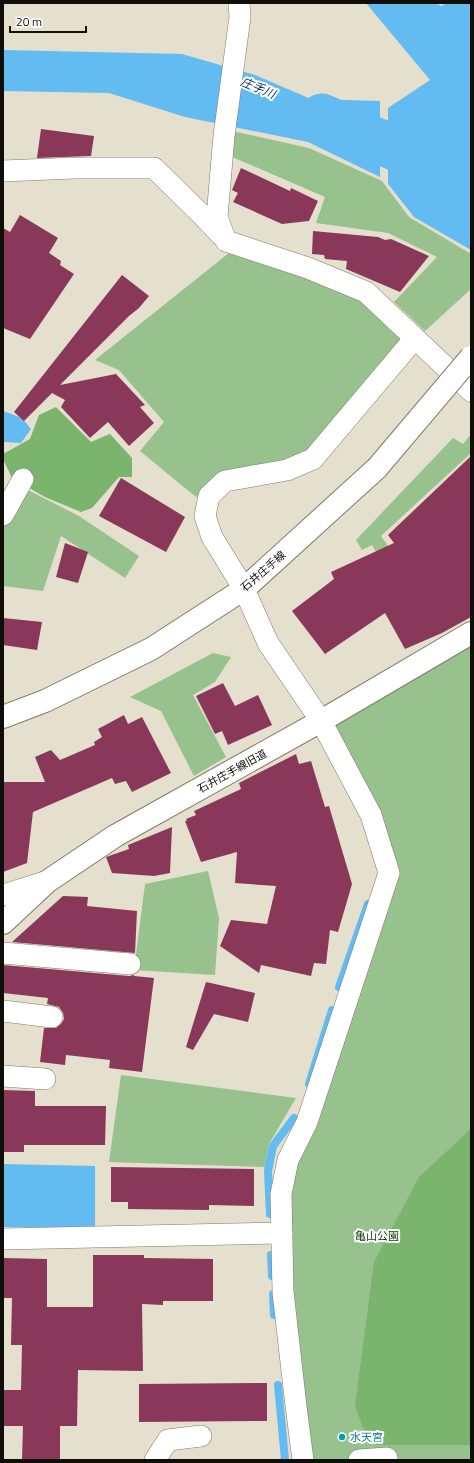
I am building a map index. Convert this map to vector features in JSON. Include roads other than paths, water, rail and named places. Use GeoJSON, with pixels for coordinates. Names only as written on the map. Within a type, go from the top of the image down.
{"type":"FeatureCollection","features":[{"type":"Feature","properties":{"kind":"main road","name":"石井庄手線"},"geometry":{"type":"LineString","coordinates":[[3,717],[45,701],[151,649],[244,589],[377,468],[471,357]]}},
{"type":"Feature","properties":{"kind":"main road","name":"石井庄手線旧道"},"geometry":{"type":"LineString","coordinates":[[3,923],[48,881],[115,836],[321,721],[471,633]]}},
{"type":"Feature","properties":{"kind":"street"},"geometry":{"type":"LineString","coordinates":[[226,241],[217,218],[224,136],[240,10]]}},
{"type":"Feature","properties":{"kind":"street"},"geometry":{"type":"LineString","coordinates":[[3,171],[75,168],[154,168],[226,241],[308,268],[366,292],[471,390]]}},
{"type":"Feature","properties":{"kind":"street"},"geometry":{"type":"LineString","coordinates":[[303,1460],[283,1292],[281,1194],[288,1160],[307,1122],[389,873],[371,815],[321,721],[268,643],[244,589],[212,537],[205,516],[209,496],[225,481],[287,470],[313,459],[415,338]]}},
{"type":"Feature","properties":{"kind":"street"},"geometry":{"type":"LineString","coordinates":[[3,515],[22,479]]}},
{"type":"Feature","properties":{"kind":"street"},"geometry":{"type":"LineString","coordinates":[[3,895],[48,881]]}},
{"type":"Feature","properties":{"kind":"street"},"geometry":{"type":"LineString","coordinates":[[3,953],[130,964]]}},
{"type":"Feature","properties":{"kind":"street"},"geometry":{"type":"LineString","coordinates":[[3,1011],[52,1017]]}},
{"type":"Feature","properties":{"kind":"street"},"geometry":{"type":"LineString","coordinates":[[3,1076],[45,1079]]}},
{"type":"Feature","properties":{"kind":"street"},"geometry":{"type":"LineString","coordinates":[[3,1239],[282,1233]]}},
{"type":"Feature","properties":{"kind":"street"},"geometry":{"type":"LineString","coordinates":[[155,1460],[168,1440],[201,1436]]}},
{"type":"Feature","properties":{"kind":"street"},"geometry":{"type":"LineString","coordinates":[[359,1460],[387,1458]]}},
{"type":"Feature","properties":{"kind":"water"},"geometry":{"type":"Polygon","coordinates":[[[366,3],[436,3],[441,6],[447,3],[471,3],[471,250],[414,217],[388,184],[388,108],[430,80],[366,3]]]}},
{"type":"Feature","properties":{"kind":"water"},"geometry":{"type":"Polygon","coordinates":[[[3,50],[182,54],[255,75],[311,99],[380,101],[380,177],[308,142],[185,117],[109,93],[3,91],[3,50]]]}},
{"type":"Feature","properties":{"kind":"water"},"geometry":{"type":"Polygon","coordinates":[[[3,411],[22,418],[31,429],[21,443],[3,442],[3,411]]]}},
{"type":"Feature","properties":{"kind":"water"},"geometry":{"type":"Polygon","coordinates":[[[3,1164],[95,1166],[95,1228],[3,1227],[3,1164]]]}},
{"type":"Feature","properties":{"kind":"waterway","name":"庄手川"},"geometry":{"type":"LineString","coordinates":[[322,116],[471,182]]}},
{"type":"Feature","properties":{"kind":"waterway"},"geometry":{"type":"LineString","coordinates":[[339,987],[368,904]]}},
{"type":"Feature","properties":{"kind":"waterway"},"geometry":{"type":"LineString","coordinates":[[309,1084],[332,1010]]}},
{"type":"Feature","properties":{"kind":"waterway"},"geometry":{"type":"LineString","coordinates":[[270,1214],[268,1171],[273,1146],[294,1118]]}},
{"type":"Feature","properties":{"kind":"waterway"},"geometry":{"type":"LineString","coordinates":[[271,1255],[272,1276]]}},
{"type":"Feature","properties":{"kind":"waterway"},"geometry":{"type":"LineString","coordinates":[[273,1294],[274,1315]]}},
{"type":"Feature","properties":{"kind":"waterway"},"geometry":{"type":"LineString","coordinates":[[278,1385],[285,1460]]}},
{"type":"Feature","properties":{"kind":"place","name":"水天宮"},"geometry":{"type":"Point","coordinates":[342,1437]}},
{"type":"Feature","properties":{"kind":"park label","name":"亀山公園"},"geometry":{"type":"Point","coordinates":[377,1236]}}]}
